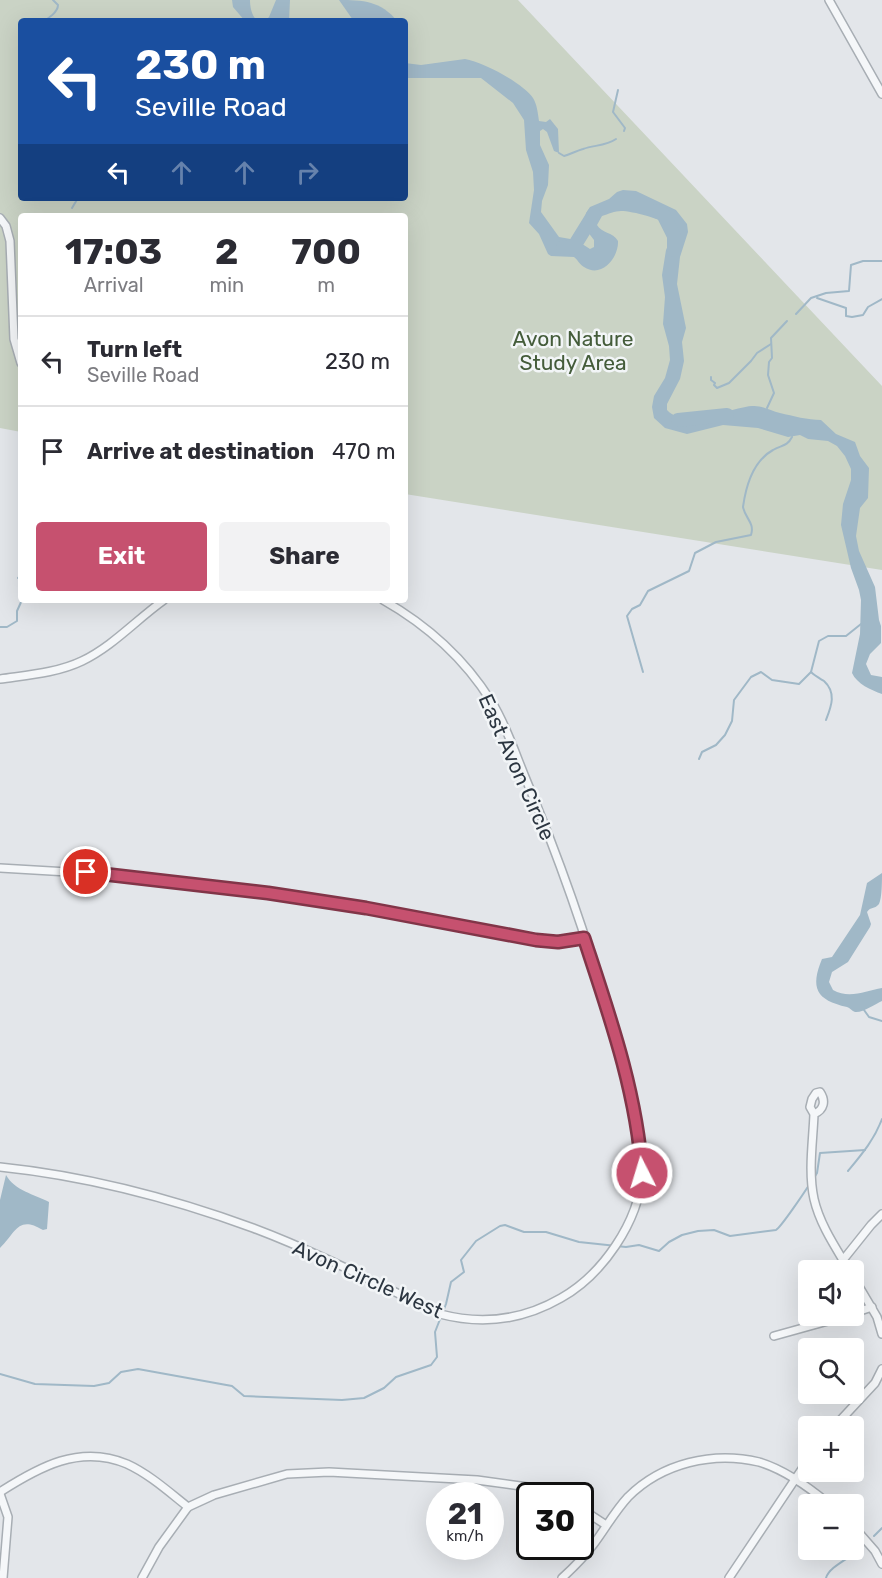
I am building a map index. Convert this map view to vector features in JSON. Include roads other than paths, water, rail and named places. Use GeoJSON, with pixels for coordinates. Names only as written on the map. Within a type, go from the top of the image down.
{"type":"FeatureCollection","features":[{"type":"Feature","properties":{"kind":"street"},"geometry":{"type":"LineString","coordinates":[[829,0],[882,94]]}},
{"type":"Feature","properties":{"kind":"street"},"geometry":{"type":"LineString","coordinates":[[0,218],[6,226],[10,241],[14,339],[18,353]]}},
{"type":"Feature","properties":{"kind":"street"},"geometry":{"type":"LineString","coordinates":[[0,679],[44,672],[80,661],[111,644],[160,603]]}},
{"type":"Feature","properties":{"kind":"street","name":"East Avon Circle"},"geometry":{"type":"LineString","coordinates":[[388,603],[408,615],[450,649],[492,702],[545,824],[584,938]]}},
{"type":"Feature","properties":{"kind":"street"},"geometry":{"type":"LineString","coordinates":[[0,868],[151,878],[366,908],[536,940],[558,942],[584,938]]}},
{"type":"Feature","properties":{"kind":"street","name":"Avon Circle West"},"geometry":{"type":"LineString","coordinates":[[0,1167],[51,1173],[116,1186],[188,1206],[279,1239],[440,1314],[479,1320],[496,1320],[521,1315],[554,1302],[570,1293],[591,1276],[624,1231],[639,1193],[642,1173],[637,1127],[616,1044],[584,938]]}},
{"type":"Feature","properties":{"kind":"street"},"geometry":{"type":"LineString","coordinates":[[814,1114],[812,1182],[814,1199],[827,1234],[843,1260],[871,1224],[882,1214]]}},
{"type":"Feature","properties":{"kind":"street"},"geometry":{"type":"LineString","coordinates":[[864,1294],[872,1307],[882,1334]]}},
{"type":"Feature","properties":{"kind":"street"},"geometry":{"type":"LineString","coordinates":[[864,1310],[872,1307]]}},
{"type":"Feature","properties":{"kind":"street"},"geometry":{"type":"LineString","coordinates":[[774,1336],[810,1326]]}},
{"type":"Feature","properties":{"kind":"street"},"geometry":{"type":"LineString","coordinates":[[844,1416],[875,1383],[882,1369]]}},
{"type":"Feature","properties":{"kind":"street"},"geometry":{"type":"LineString","coordinates":[[3,1578],[8,1517],[0,1493],[37,1470],[87,1455],[106,1457],[147,1476],[188,1507]]}},
{"type":"Feature","properties":{"kind":"street"},"geometry":{"type":"LineString","coordinates":[[562,1578],[578,1562],[627,1498],[640,1486],[676,1466],[707,1459],[729,1458],[761,1463],[795,1479],[815,1494]]}},
{"type":"Feature","properties":{"kind":"street"},"geometry":{"type":"LineString","coordinates":[[142,1578],[159,1546],[188,1507],[214,1495],[287,1474],[329,1472],[516,1485]]}},
{"type":"Feature","properties":{"kind":"street"},"geometry":{"type":"LineString","coordinates":[[729,1578],[798,1475]]}},
{"type":"Feature","properties":{"kind":"street"},"geometry":{"type":"LineString","coordinates":[[594,1517],[606,1525]]}},
{"type":"Feature","properties":{"kind":"street"},"geometry":{"type":"LineString","coordinates":[[864,1537],[879,1553],[882,1564]]}},
{"type":"Feature","properties":{"kind":"water"},"geometry":{"type":"Polygon","coordinates":[[[232,0],[250,0],[255,18],[242,18],[233,7],[232,0]]]}},
{"type":"Feature","properties":{"kind":"water"},"geometry":{"type":"Polygon","coordinates":[[[276,0],[290,0],[289,18],[269,17],[276,0]]]}},
{"type":"Feature","properties":{"kind":"water"},"geometry":{"type":"Polygon","coordinates":[[[339,0],[371,3],[385,9],[394,18],[352,18],[339,0]]]}},
{"type":"Feature","properties":{"kind":"water"},"geometry":{"type":"Polygon","coordinates":[[[465,59],[473,61],[521,86],[534,100],[539,121],[546,122],[550,119],[558,129],[559,153],[554,151],[547,132],[543,129],[540,131],[540,145],[549,165],[548,185],[541,212],[559,237],[576,240],[590,249],[594,247],[594,240],[584,227],[586,213],[590,207],[623,190],[636,191],[676,210],[687,224],[688,232],[680,257],[677,284],[686,328],[682,342],[684,361],[680,379],[667,404],[667,410],[675,416],[696,418],[759,406],[795,417],[821,420],[836,434],[855,442],[860,456],[869,468],[868,498],[860,508],[856,536],[859,551],[875,587],[881,626],[881,643],[870,654],[866,664],[871,675],[882,677],[882,694],[861,683],[852,673],[860,634],[861,600],[841,525],[843,504],[851,480],[851,469],[845,456],[837,446],[828,441],[808,439],[800,435],[788,437],[758,428],[723,425],[687,434],[665,428],[654,418],[652,407],[654,396],[665,378],[670,360],[663,324],[665,297],[662,275],[666,250],[672,237],[671,227],[648,216],[626,211],[616,212],[602,216],[597,225],[618,241],[616,254],[603,268],[591,270],[574,257],[551,256],[539,234],[529,223],[534,190],[533,172],[526,150],[524,120],[513,103],[481,78],[408,78],[408,63],[421,65],[465,59]]]}},
{"type":"Feature","properties":{"kind":"water"},"geometry":{"type":"Polygon","coordinates":[[[882,873],[879,904],[867,912],[870,927],[848,962],[832,972],[829,982],[833,990],[845,994],[858,994],[882,988],[882,1001],[865,1010],[855,1012],[848,1007],[828,1001],[822,996],[816,985],[816,978],[822,959],[832,957],[860,915],[867,883],[882,873]]]}},
{"type":"Feature","properties":{"kind":"water"},"geometry":{"type":"Polygon","coordinates":[[[6,1175],[14,1185],[49,1202],[47,1229],[43,1230],[28,1224],[18,1227],[0,1248],[0,1200],[6,1175]]]}},
{"type":"Feature","properties":{"kind":"waterway"},"geometry":{"type":"LineString","coordinates":[[48,18],[58,5],[53,0]]}},
{"type":"Feature","properties":{"kind":"waterway"},"geometry":{"type":"LineString","coordinates":[[618,90],[613,112],[625,128],[624,131]]}},
{"type":"Feature","properties":{"kind":"waterway"},"geometry":{"type":"LineString","coordinates":[[559,153],[564,156],[616,139]]}},
{"type":"Feature","properties":{"kind":"waterway"},"geometry":{"type":"LineString","coordinates":[[72,208],[76,201]]}},
{"type":"Feature","properties":{"kind":"waterway"},"geometry":{"type":"LineString","coordinates":[[656,211],[663,214],[674,236],[674,250]]}},
{"type":"Feature","properties":{"kind":"waterway"},"geometry":{"type":"LineString","coordinates":[[563,247],[573,248],[594,214]]}},
{"type":"Feature","properties":{"kind":"waterway"},"geometry":{"type":"LineString","coordinates":[[796,314],[811,298],[826,293],[849,291],[851,265],[863,261],[882,261]]}},
{"type":"Feature","properties":{"kind":"waterway"},"geometry":{"type":"LineString","coordinates":[[817,298],[846,308],[846,316],[852,317],[863,315],[868,307],[882,299]]}},
{"type":"Feature","properties":{"kind":"waterway"},"geometry":{"type":"LineString","coordinates":[[767,408],[774,393],[768,375],[769,362],[772,358],[771,338],[787,321]]}},
{"type":"Feature","properties":{"kind":"waterway"},"geometry":{"type":"LineString","coordinates":[[711,377],[717,388],[729,383],[757,353],[771,344]]}},
{"type":"Feature","properties":{"kind":"waterway"},"geometry":{"type":"LineString","coordinates":[[678,420],[727,415]]}},
{"type":"Feature","properties":{"kind":"waterway"},"geometry":{"type":"LineString","coordinates":[[643,672],[627,616],[632,609],[640,605],[648,591],[689,571],[695,553],[716,542],[751,535],[752,527],[743,507],[752,474],[760,460],[776,448],[786,444],[792,437]]}},
{"type":"Feature","properties":{"kind":"waterway"},"geometry":{"type":"LineString","coordinates":[[0,627],[7,627],[17,621],[17,611],[21,603]]}},
{"type":"Feature","properties":{"kind":"waterway"},"geometry":{"type":"LineString","coordinates":[[699,759],[702,752],[716,745],[725,735],[732,721],[734,700],[751,677],[761,672],[772,680],[799,684],[811,672],[819,641],[828,636],[846,636],[861,624]]}},
{"type":"Feature","properties":{"kind":"waterway"},"geometry":{"type":"LineString","coordinates":[[811,672],[824,681],[832,695],[826,720]]}},
{"type":"Feature","properties":{"kind":"waterway"},"geometry":{"type":"LineString","coordinates":[[864,1010],[869,1017],[882,1021]]}},
{"type":"Feature","properties":{"kind":"waterway"},"geometry":{"type":"LineString","coordinates":[[848,1171],[863,1153],[882,1119]]}},
{"type":"Feature","properties":{"kind":"waterway"},"geometry":{"type":"LineString","coordinates":[[814,1178],[820,1153],[865,1150]]}},
{"type":"Feature","properties":{"kind":"waterway"},"geometry":{"type":"LineString","coordinates":[[0,1374],[35,1384],[94,1386],[109,1383],[121,1372],[138,1369],[232,1386],[244,1396],[342,1400],[364,1398],[384,1388],[396,1377],[431,1365],[437,1357],[435,1332],[446,1304],[451,1282],[464,1272],[461,1260],[476,1241],[500,1226],[505,1225],[524,1232],[546,1232],[579,1242],[626,1247],[639,1245],[659,1251],[682,1235],[698,1231],[714,1230],[730,1236],[776,1230],[809,1185]]}},
{"type":"Feature","properties":{"kind":"waterway"},"geometry":{"type":"LineString","coordinates":[[874,1536],[882,1528]]}},
{"type":"Feature","properties":{"kind":"waterway"},"geometry":{"type":"LineString","coordinates":[[826,1578],[845,1560]]}},
{"type":"Feature","properties":{"kind":"park label","name":"Avon Nature Study Area"},"geometry":{"type":"Point","coordinates":[573,350]}}]}
